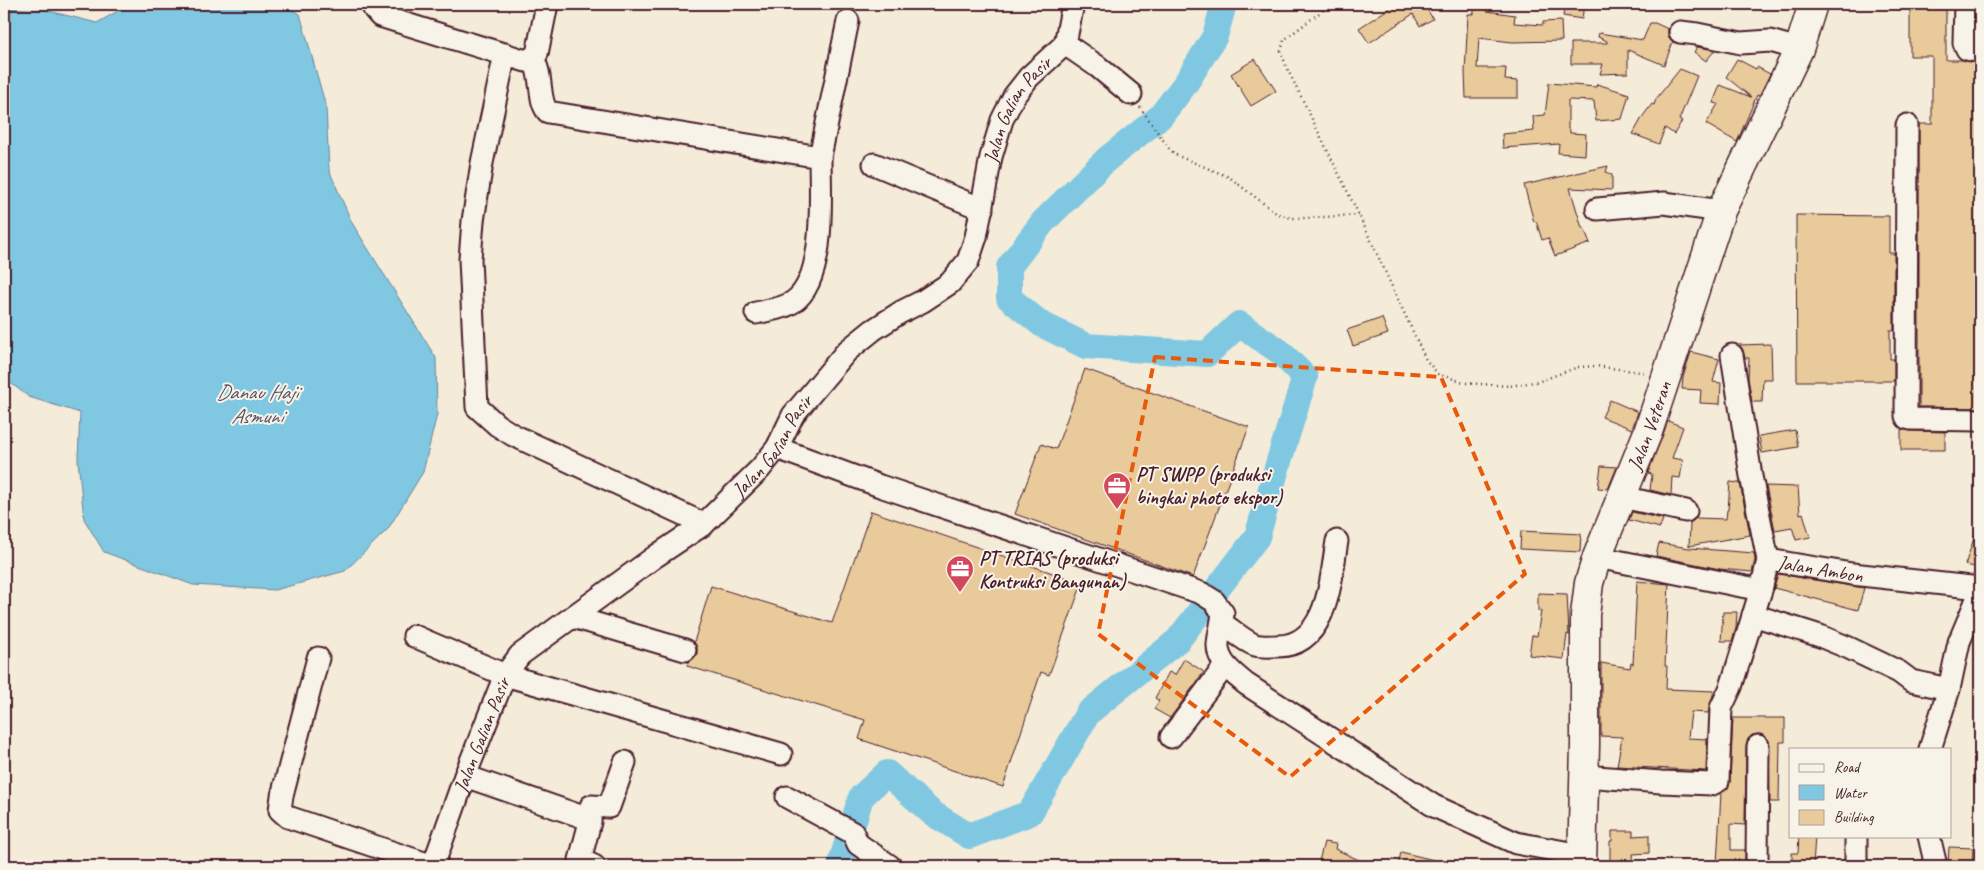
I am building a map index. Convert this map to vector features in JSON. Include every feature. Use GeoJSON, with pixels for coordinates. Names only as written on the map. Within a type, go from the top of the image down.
{"type":"FeatureCollection","features":[{"type":"Feature","properties":{"kind":"main road","name":"Jalan Veteran"},"geometry":{"type":"LineString","coordinates":[[1581,861],[1586,615],[1589,583],[1597,557],[1648,432],[1721,211],[1799,49],[1813,4]]}},
{"type":"Feature","properties":{"kind":"street"},"geometry":{"type":"LineString","coordinates":[[376,4],[374,9],[380,16],[526,61],[537,54],[547,4]]}},
{"type":"Feature","properties":{"kind":"street","name":"Jalan Galian Pasir"},"geometry":{"type":"LineString","coordinates":[[434,866],[465,776],[505,676],[520,655],[656,556],[704,524],[760,469],[777,448],[793,415],[847,351],[873,330],[950,283],[968,261],[976,237],[991,157],[1006,112],[1014,96],[1029,77],[1065,44],[1073,4]]}},
{"type":"Feature","properties":{"kind":"street"},"geometry":{"type":"LineString","coordinates":[[1965,4],[1964,43],[1967,49],[1980,52]]}},
{"type":"Feature","properties":{"kind":"street"},"geometry":{"type":"LineString","coordinates":[[756,313],[791,304],[800,296],[808,284],[819,245],[820,157],[848,20]]}},
{"type":"Feature","properties":{"kind":"street"},"geometry":{"type":"LineString","coordinates":[[1680,32],[1741,43],[1770,41],[1799,49]]}},
{"type":"Feature","properties":{"kind":"street"},"geometry":{"type":"LineString","coordinates":[[1065,44],[1097,66],[1131,94]]}},
{"type":"Feature","properties":{"kind":"street"},"geometry":{"type":"LineString","coordinates":[[505,54],[482,163],[473,221],[470,259],[473,296],[473,359],[477,407],[497,425],[513,435],[704,524]]}},
{"type":"Feature","properties":{"kind":"street"},"geometry":{"type":"LineString","coordinates":[[532,58],[538,67],[544,105],[548,112],[820,157]]}},
{"type":"Feature","properties":{"kind":"street"},"geometry":{"type":"LineString","coordinates":[[1907,125],[1906,416],[1907,418],[1980,420]]}},
{"type":"Feature","properties":{"kind":"street"},"geometry":{"type":"LineString","coordinates":[[874,164],[982,209]]}},
{"type":"Feature","properties":{"kind":"street"},"geometry":{"type":"LineString","coordinates":[[1597,209],[1664,203],[1721,211]]}},
{"type":"Feature","properties":{"kind":"street"},"geometry":{"type":"LineString","coordinates":[[1732,355],[1768,560]]}},
{"type":"Feature","properties":{"kind":"street"},"geometry":{"type":"LineString","coordinates":[[777,448],[880,486],[1208,597],[1223,613],[1218,645],[1219,655],[1225,666],[1246,684],[1434,806],[1516,843],[1581,861]]}},
{"type":"Feature","properties":{"kind":"street"},"geometry":{"type":"LineString","coordinates":[[1622,497],[1686,511]]}},
{"type":"Feature","properties":{"kind":"street"},"geometry":{"type":"LineString","coordinates":[[1222,623],[1254,644],[1282,646],[1297,642],[1311,632],[1326,605],[1337,541]]}},
{"type":"Feature","properties":{"kind":"street","name":"Jalan Ambon"},"geometry":{"type":"LineString","coordinates":[[1597,557],[1761,590],[1768,560],[1852,574],[1980,588]]}},
{"type":"Feature","properties":{"kind":"street"},"geometry":{"type":"LineString","coordinates":[[1584,776],[1661,782],[1712,784],[1717,782],[1719,779],[1721,708],[1761,590]]}},
{"type":"Feature","properties":{"kind":"street"},"geometry":{"type":"LineString","coordinates":[[1930,748],[1949,689],[1959,642],[1980,592]]}},
{"type":"Feature","properties":{"kind":"street"},"geometry":{"type":"LineString","coordinates":[[1753,615],[1820,636],[1849,648],[1899,672],[1911,681],[1949,689]]}},
{"type":"Feature","properties":{"kind":"street"},"geometry":{"type":"LineString","coordinates":[[573,617],[685,650]]}},
{"type":"Feature","properties":{"kind":"street"},"geometry":{"type":"LineString","coordinates":[[414,636],[505,676],[781,754]]}},
{"type":"Feature","properties":{"kind":"street"},"geometry":{"type":"LineString","coordinates":[[318,658],[280,810],[288,817],[434,866]]}},
{"type":"Feature","properties":{"kind":"street"},"geometry":{"type":"LineString","coordinates":[[1171,738],[1225,666]]}},
{"type":"Feature","properties":{"kind":"street"},"geometry":{"type":"LineString","coordinates":[[1757,866],[1758,746]]}},
{"type":"Feature","properties":{"kind":"street"},"geometry":{"type":"LineString","coordinates":[[594,866],[580,860],[590,820],[591,806],[609,807],[625,762]]}},
{"type":"Feature","properties":{"kind":"street"},"geometry":{"type":"LineString","coordinates":[[465,776],[590,820]]}},
{"type":"Feature","properties":{"kind":"street"},"geometry":{"type":"LineString","coordinates":[[787,797],[850,831],[858,844],[890,866]]}},
{"type":"Feature","properties":{"kind":"street"},"geometry":{"type":"LineString","coordinates":[[1856,838],[1856,866]]}},
{"type":"Feature","properties":{"kind":"street"},"geometry":{"type":"LineString","coordinates":[[1930,838],[1936,866]]}},
{"type":"Feature","properties":{"kind":"path"},"geometry":{"type":"LineString","coordinates":[[1331,4],[1284,40],[1281,51],[1286,66],[1359,215],[1426,360],[1438,374],[1466,383],[1510,386],[1540,381],[1578,367],[1596,366],[1666,376]]}},
{"type":"Feature","properties":{"kind":"path"},"geometry":{"type":"LineString","coordinates":[[1131,94],[1170,150],[1178,156],[1214,169],[1229,177],[1276,212],[1291,218],[1359,215]]}},
{"type":"Feature","properties":{"kind":"highlighted area"},"geometry":{"type":"Polygon","coordinates":[[[1155,357],[1441,377],[1525,574],[1290,777],[1098,634],[1155,357]]]}},
{"type":"Feature","properties":{"kind":"water","name":"Danau Haji Asmuni"},"geometry":{"type":"Polygon","coordinates":[[[130,4],[281,4],[300,14],[326,107],[329,170],[352,223],[436,358],[437,414],[423,472],[388,529],[345,571],[275,590],[193,585],[104,552],[84,519],[78,460],[80,413],[29,397],[4,378],[4,8],[45,10],[97,23],[130,4]]]}},
{"type":"Feature","properties":{"kind":"building"},"geometry":{"type":"Polygon","coordinates":[[[1396,4],[1428,4],[1425,6],[1433,19],[1420,26],[1413,14],[1369,43],[1359,28],[1396,4]]]}},
{"type":"Feature","properties":{"kind":"building"},"geometry":{"type":"Polygon","coordinates":[[[1474,4],[1486,4],[1487,11],[1515,15],[1514,23],[1543,25],[1543,22],[1561,21],[1562,41],[1512,42],[1479,38],[1477,68],[1506,68],[1505,80],[1518,81],[1518,98],[1466,98],[1465,72],[1468,14],[1474,14],[1474,4]]]}},
{"type":"Feature","properties":{"kind":"building"},"geometry":{"type":"Polygon","coordinates":[[[1565,4],[1584,4],[1582,19],[1563,16],[1565,4]]]}},
{"type":"Feature","properties":{"kind":"building"},"geometry":{"type":"Polygon","coordinates":[[[1910,4],[1946,4],[1946,60],[1962,60],[1980,64],[1980,408],[1919,407],[1919,124],[1932,124],[1932,56],[1910,56],[1910,4]]]}},
{"type":"Feature","properties":{"kind":"building"},"geometry":{"type":"Polygon","coordinates":[[[1650,23],[1655,23],[1668,29],[1668,36],[1673,42],[1664,65],[1628,50],[1628,73],[1600,74],[1603,64],[1571,64],[1571,43],[1607,43],[1607,41],[1598,37],[1599,33],[1643,40],[1650,23]]]}},
{"type":"Feature","properties":{"kind":"building"},"geometry":{"type":"Polygon","coordinates":[[[1697,47],[1715,50],[1706,61],[1694,52],[1697,47]]]}},
{"type":"Feature","properties":{"kind":"building"},"geometry":{"type":"Polygon","coordinates":[[[1255,59],[1276,91],[1251,106],[1231,74],[1255,59]]]}},
{"type":"Feature","properties":{"kind":"building"},"geometry":{"type":"Polygon","coordinates":[[[1737,59],[1770,74],[1759,96],[1757,95],[1737,142],[1706,124],[1718,104],[1713,103],[1720,85],[1751,97],[1726,77],[1737,59]]]}},
{"type":"Feature","properties":{"kind":"building"},"geometry":{"type":"Polygon","coordinates":[[[1680,69],[1697,76],[1679,120],[1682,121],[1674,134],[1665,128],[1659,144],[1633,134],[1643,116],[1652,104],[1654,105],[1656,99],[1680,69]]]}},
{"type":"Feature","properties":{"kind":"building"},"geometry":{"type":"Polygon","coordinates":[[[1549,83],[1596,87],[1597,84],[1629,94],[1622,119],[1596,121],[1594,101],[1568,100],[1568,129],[1570,133],[1586,134],[1585,155],[1558,153],[1559,144],[1503,148],[1502,134],[1534,131],[1533,116],[1545,115],[1549,83]]]}},
{"type":"Feature","properties":{"kind":"building"},"geometry":{"type":"Polygon","coordinates":[[[1608,166],[1606,172],[1612,175],[1612,190],[1570,188],[1582,228],[1584,228],[1590,243],[1555,256],[1548,238],[1542,240],[1536,221],[1534,222],[1524,185],[1608,166]]]}},
{"type":"Feature","properties":{"kind":"building"},"geometry":{"type":"Polygon","coordinates":[[[1796,215],[1889,216],[1889,253],[1894,253],[1894,330],[1890,330],[1890,359],[1894,359],[1894,381],[1797,381],[1796,215]]]}},
{"type":"Feature","properties":{"kind":"building"},"geometry":{"type":"Polygon","coordinates":[[[1382,318],[1388,334],[1353,346],[1347,330],[1382,318]]]}},
{"type":"Feature","properties":{"kind":"building"},"geometry":{"type":"Polygon","coordinates":[[[1771,344],[1772,379],[1763,379],[1762,402],[1752,402],[1748,378],[1749,358],[1745,358],[1739,345],[1771,344]]]}},
{"type":"Feature","properties":{"kind":"building"},"geometry":{"type":"Polygon","coordinates":[[[1691,352],[1719,359],[1713,382],[1721,383],[1720,404],[1700,403],[1701,390],[1682,389],[1683,377],[1691,352]]]}},
{"type":"Feature","properties":{"kind":"building"},"geometry":{"type":"Polygon","coordinates":[[[1085,369],[1249,427],[1193,577],[1015,514],[1041,444],[1056,449],[1085,369]]]}},
{"type":"Feature","properties":{"kind":"building"},"geometry":{"type":"Polygon","coordinates":[[[1610,400],[1638,412],[1632,429],[1602,417],[1610,400]]]}},
{"type":"Feature","properties":{"kind":"building"},"geometry":{"type":"Polygon","coordinates":[[[1668,421],[1683,427],[1672,458],[1683,460],[1680,478],[1672,477],[1671,495],[1650,490],[1652,474],[1648,473],[1668,421]]]}},
{"type":"Feature","properties":{"kind":"building"},"geometry":{"type":"Polygon","coordinates":[[[1901,429],[1945,432],[1945,450],[1901,450],[1901,429]]]}},
{"type":"Feature","properties":{"kind":"building"},"geometry":{"type":"Polygon","coordinates":[[[1795,430],[1798,447],[1762,453],[1759,436],[1795,430]]]}},
{"type":"Feature","properties":{"kind":"building"},"geometry":{"type":"Polygon","coordinates":[[[1601,466],[1617,467],[1608,489],[1598,488],[1601,466]]]}},
{"type":"Feature","properties":{"kind":"building"},"geometry":{"type":"Polygon","coordinates":[[[1730,482],[1740,483],[1750,535],[1689,546],[1690,523],[1696,518],[1726,519],[1730,482]]]}},
{"type":"Feature","properties":{"kind":"building"},"geometry":{"type":"Polygon","coordinates":[[[1766,486],[1798,487],[1800,514],[1803,513],[1810,537],[1796,540],[1792,527],[1775,530],[1766,486]]]}},
{"type":"Feature","properties":{"kind":"building"},"geometry":{"type":"Polygon","coordinates":[[[871,511],[1082,583],[1049,675],[1041,672],[1003,787],[859,739],[865,720],[687,666],[688,662],[697,654],[694,642],[711,586],[832,623],[871,511]]]}},
{"type":"Feature","properties":{"kind":"building"},"geometry":{"type":"Polygon","coordinates":[[[1632,512],[1663,519],[1660,528],[1629,520],[1632,512]]]}},
{"type":"Feature","properties":{"kind":"building"},"geometry":{"type":"Polygon","coordinates":[[[1978,526],[1980,526],[1980,568],[1965,565],[1978,526]]]}},
{"type":"Feature","properties":{"kind":"building"},"geometry":{"type":"Polygon","coordinates":[[[1521,531],[1581,534],[1580,552],[1520,549],[1521,531]]]}},
{"type":"Feature","properties":{"kind":"building"},"geometry":{"type":"Polygon","coordinates":[[[1659,543],[1689,548],[1754,553],[1755,560],[1752,572],[1720,569],[1656,556],[1659,543]]]}},
{"type":"Feature","properties":{"kind":"building"},"geometry":{"type":"Polygon","coordinates":[[[1778,574],[1864,588],[1858,610],[1774,588],[1778,574]]]}},
{"type":"Feature","properties":{"kind":"building"},"geometry":{"type":"Polygon","coordinates":[[[1637,581],[1669,584],[1665,666],[1667,666],[1666,689],[1714,691],[1708,713],[1691,712],[1688,738],[1707,739],[1706,771],[1617,766],[1622,737],[1601,736],[1601,663],[1630,668],[1631,663],[1633,664],[1637,581]]]}},
{"type":"Feature","properties":{"kind":"building"},"geometry":{"type":"Polygon","coordinates":[[[1538,593],[1567,594],[1569,635],[1567,634],[1564,659],[1529,655],[1532,635],[1537,636],[1541,611],[1538,611],[1538,593]]]}},
{"type":"Feature","properties":{"kind":"building"},"geometry":{"type":"Polygon","coordinates":[[[1723,612],[1737,612],[1736,628],[1732,641],[1721,641],[1723,612]]]}},
{"type":"Feature","properties":{"kind":"building"},"geometry":{"type":"Polygon","coordinates":[[[1184,659],[1204,672],[1170,718],[1154,709],[1159,701],[1155,698],[1169,672],[1175,675],[1184,659]]]}},
{"type":"Feature","properties":{"kind":"building"},"geometry":{"type":"Polygon","coordinates":[[[1733,718],[1785,718],[1785,742],[1780,742],[1779,802],[1770,802],[1769,740],[1764,735],[1752,735],[1748,739],[1746,746],[1745,825],[1731,824],[1731,850],[1745,850],[1745,865],[1717,864],[1721,793],[1728,788],[1730,782],[1733,718]]]}},
{"type":"Feature","properties":{"kind":"building"},"geometry":{"type":"Polygon","coordinates":[[[1612,831],[1633,831],[1633,836],[1649,835],[1649,853],[1633,854],[1634,866],[1610,864],[1612,831]]]}},
{"type":"Feature","properties":{"kind":"building"},"geometry":{"type":"Polygon","coordinates":[[[1799,838],[1815,838],[1813,866],[1792,866],[1792,853],[1798,853],[1799,838]]]}},
{"type":"Feature","properties":{"kind":"building"},"geometry":{"type":"Polygon","coordinates":[[[1324,842],[1336,844],[1335,849],[1372,866],[1342,866],[1319,861],[1324,842]]]}},
{"type":"Feature","properties":{"kind":"building"},"geometry":{"type":"Polygon","coordinates":[[[1949,847],[1973,848],[1972,866],[1948,866],[1949,847]]]}},
{"type":"Feature","properties":{"kind":"building"},"geometry":{"type":"Polygon","coordinates":[[[1401,852],[1442,862],[1442,866],[1398,866],[1401,852]]]}},
{"type":"Feature","properties":{"kind":"waterway"},"geometry":{"type":"LineString","coordinates":[[840,866],[861,797],[887,773],[932,813],[969,836],[1030,813],[1088,713],[1178,640],[1257,537],[1305,377],[1279,351],[1239,324],[1207,354],[1086,346],[1041,324],[1009,298],[1009,267],[1043,222],[1107,159],[1160,117],[1186,83],[1215,36],[1224,4]]}},
{"type":"Feature","properties":{"kind":"place","name":"PT SWPP (produksi bingkai photo ekspor)"},"geometry":{"type":"Point","coordinates":[1117,510]}},
{"type":"Feature","properties":{"kind":"place","name":"PT TRIAS (produksi Kontruksi Bangunan)"},"geometry":{"type":"Point","coordinates":[960,593]}}]}
